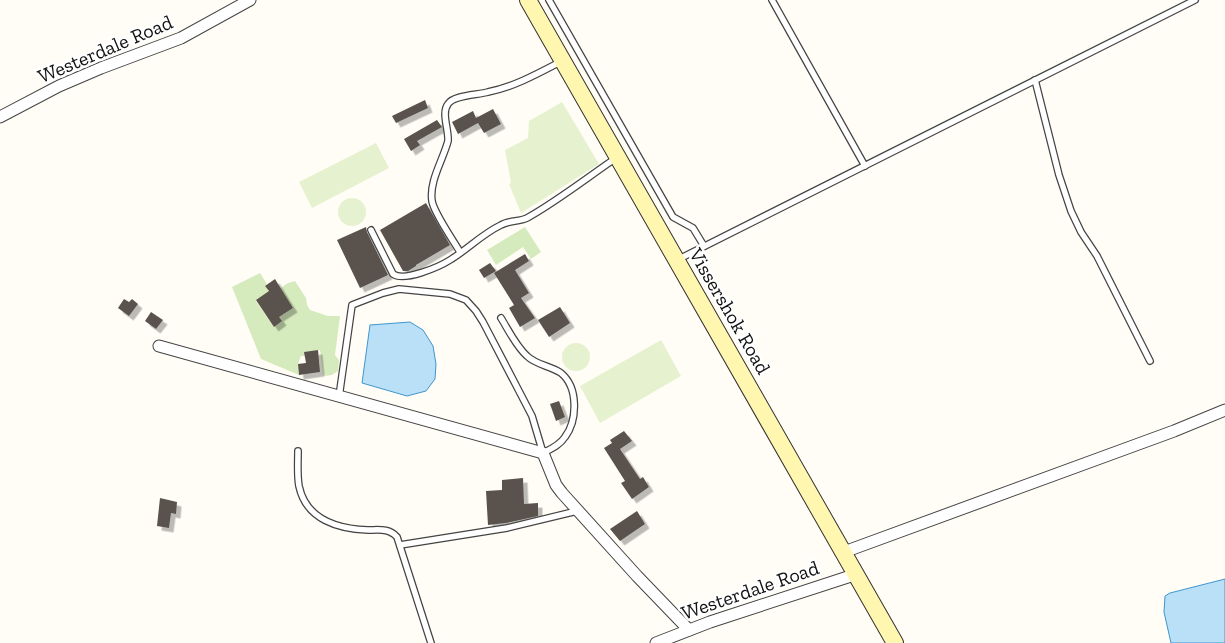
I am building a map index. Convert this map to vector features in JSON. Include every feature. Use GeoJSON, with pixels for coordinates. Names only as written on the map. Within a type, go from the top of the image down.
{"type":"FeatureCollection","features":[{"type":"Feature","properties":{"kind":"main road","name":"Vissershok Road"},"geometry":{"type":"LineString","coordinates":[[528,0],[895,643]]}},
{"type":"Feature","properties":{"kind":"street","name":"Westerdale Road"},"geometry":{"type":"LineString","coordinates":[[0,117],[59,86],[181,38],[250,0]]}},
{"type":"Feature","properties":{"kind":"street"},"geometry":{"type":"LineString","coordinates":[[159,346],[543,453],[556,485],[577,511],[689,630]]}},
{"type":"Feature","properties":{"kind":"street"},"geometry":{"type":"LineString","coordinates":[[844,552],[1174,431],[1225,410]]}},
{"type":"Feature","properties":{"kind":"street","name":"Westerdale Road"},"geometry":{"type":"LineString","coordinates":[[664,642],[689,630],[857,574]]}},
{"type":"Feature","properties":{"kind":"lane"},"geometry":{"type":"LineString","coordinates":[[549,0],[673,217],[693,228],[704,246]]}},
{"type":"Feature","properties":{"kind":"lane"},"geometry":{"type":"LineString","coordinates":[[772,0],[865,166]]}},
{"type":"Feature","properties":{"kind":"lane"},"geometry":{"type":"LineString","coordinates":[[677,260],[1195,0]]}},
{"type":"Feature","properties":{"kind":"lane"},"geometry":{"type":"LineString","coordinates":[[460,252],[433,206],[432,201],[433,186],[448,142],[445,110],[447,105],[450,101],[457,98],[509,86],[563,61]]}},
{"type":"Feature","properties":{"kind":"lane"},"geometry":{"type":"LineString","coordinates":[[1035,80],[1059,175],[1071,211],[1101,264],[1150,361]]}},
{"type":"Feature","properties":{"kind":"lane"},"geometry":{"type":"LineString","coordinates":[[371,230],[393,274],[398,277],[406,277],[440,266],[501,225],[528,217],[618,156]]}},
{"type":"Feature","properties":{"kind":"lane"},"geometry":{"type":"LineString","coordinates":[[339,397],[352,305],[383,293],[399,290],[458,296],[471,304],[483,322],[532,416],[543,453],[561,442],[570,430],[574,410],[571,389],[562,374],[528,358],[501,318]]}},
{"type":"Feature","properties":{"kind":"lane"},"geometry":{"type":"LineString","coordinates":[[298,451],[299,485],[302,496],[315,514],[341,527],[385,530],[397,537],[414,595],[431,643]]}},
{"type":"Feature","properties":{"kind":"lane"},"geometry":{"type":"LineString","coordinates":[[400,545],[507,528],[577,511]]}},
{"type":"Feature","properties":{"kind":"green space"},"geometry":{"type":"Polygon","coordinates":[[[562,102],[599,164],[521,213],[509,184],[511,183],[505,150],[528,138],[529,121],[562,102]]]}},
{"type":"Feature","properties":{"kind":"green space"},"geometry":{"type":"Polygon","coordinates":[[[376,143],[389,168],[312,208],[299,182],[376,143]]]}},
{"type":"Feature","properties":{"kind":"green space"},"geometry":{"type":"Polygon","coordinates":[[[352,198],[362,202],[366,212],[362,222],[352,226],[342,222],[338,212],[342,202],[352,198]]]}},
{"type":"Feature","properties":{"kind":"green space"},"geometry":{"type":"Polygon","coordinates":[[[525,227],[541,252],[531,259],[523,247],[496,265],[487,250],[525,227]]]}},
{"type":"Feature","properties":{"kind":"green space"},"geometry":{"type":"Polygon","coordinates":[[[260,273],[267,284],[265,286],[271,294],[261,297],[256,301],[274,327],[276,313],[283,315],[292,308],[279,289],[295,281],[306,298],[310,310],[328,316],[340,316],[335,355],[339,360],[338,371],[332,375],[325,376],[323,374],[320,350],[305,352],[305,356],[301,356],[298,364],[299,375],[261,359],[232,287],[260,273]]]}},
{"type":"Feature","properties":{"kind":"green space"},"geometry":{"type":"Polygon","coordinates":[[[661,340],[681,376],[600,423],[580,386],[661,340]]]}},
{"type":"Feature","properties":{"kind":"green space"},"geometry":{"type":"Polygon","coordinates":[[[576,343],[586,347],[590,357],[586,367],[576,371],[566,367],[562,357],[566,347],[576,343]]]}},
{"type":"Feature","properties":{"kind":"water"},"geometry":{"type":"Polygon","coordinates":[[[410,322],[423,330],[433,346],[436,364],[435,379],[426,391],[407,396],[362,383],[370,325],[410,322]]]}},
{"type":"Feature","properties":{"kind":"water"},"geometry":{"type":"Polygon","coordinates":[[[1225,579],[1225,643],[1171,643],[1164,612],[1165,596],[1170,593],[1225,579]]]}},
{"type":"Feature","properties":{"kind":"building"},"geometry":{"type":"Polygon","coordinates":[[[425,100],[428,108],[396,123],[392,116],[425,100]]]}},
{"type":"Feature","properties":{"kind":"building"},"geometry":{"type":"Polygon","coordinates":[[[493,109],[501,124],[484,133],[478,123],[458,134],[452,122],[473,111],[476,118],[493,109]]]}},
{"type":"Feature","properties":{"kind":"building"},"geometry":{"type":"Polygon","coordinates":[[[437,120],[442,127],[417,141],[420,145],[411,151],[404,139],[437,120]]]}},
{"type":"Feature","properties":{"kind":"building"},"geometry":{"type":"Polygon","coordinates":[[[426,203],[450,245],[408,271],[403,271],[380,230],[426,203]]]}},
{"type":"Feature","properties":{"kind":"building"},"geometry":{"type":"Polygon","coordinates":[[[366,227],[388,275],[360,288],[337,240],[366,227]]]}},
{"type":"Feature","properties":{"kind":"building"},"geometry":{"type":"Polygon","coordinates":[[[525,254],[529,261],[515,270],[529,293],[521,298],[535,318],[520,327],[509,308],[514,305],[494,273],[525,254]]]}},
{"type":"Feature","properties":{"kind":"building"},"geometry":{"type":"Polygon","coordinates":[[[490,263],[496,271],[484,278],[479,270],[490,263]]]}},
{"type":"Feature","properties":{"kind":"building"},"geometry":{"type":"Polygon","coordinates":[[[275,279],[293,308],[279,317],[282,321],[274,327],[256,300],[269,291],[265,286],[275,279]]]}},
{"type":"Feature","properties":{"kind":"building"},"geometry":{"type":"Polygon","coordinates":[[[124,299],[129,302],[132,299],[138,304],[129,316],[118,308],[124,299]]]}},
{"type":"Feature","properties":{"kind":"building"},"geometry":{"type":"Polygon","coordinates":[[[560,307],[570,323],[549,337],[538,320],[560,307]]]}},
{"type":"Feature","properties":{"kind":"building"},"geometry":{"type":"Polygon","coordinates":[[[151,312],[163,320],[156,329],[145,321],[151,312]]]}},
{"type":"Feature","properties":{"kind":"building"},"geometry":{"type":"Polygon","coordinates":[[[318,350],[320,372],[299,375],[298,364],[306,363],[304,352],[318,350]]]}},
{"type":"Feature","properties":{"kind":"building"},"geometry":{"type":"Polygon","coordinates":[[[559,401],[565,417],[556,421],[550,404],[559,401]]]}},
{"type":"Feature","properties":{"kind":"building"},"geometry":{"type":"Polygon","coordinates":[[[624,431],[632,441],[620,449],[640,479],[643,477],[649,487],[632,499],[621,483],[625,481],[604,448],[612,443],[610,440],[624,431]]]}},
{"type":"Feature","properties":{"kind":"building"},"geometry":{"type":"Polygon","coordinates":[[[523,478],[524,504],[538,503],[538,516],[488,525],[486,491],[502,490],[502,480],[523,478]]]}},
{"type":"Feature","properties":{"kind":"building"},"geometry":{"type":"Polygon","coordinates":[[[160,498],[177,502],[176,514],[171,513],[169,528],[157,526],[160,498]]]}},
{"type":"Feature","properties":{"kind":"building"},"geometry":{"type":"Polygon","coordinates":[[[637,511],[645,524],[620,541],[610,529],[637,511]]]}}]}
